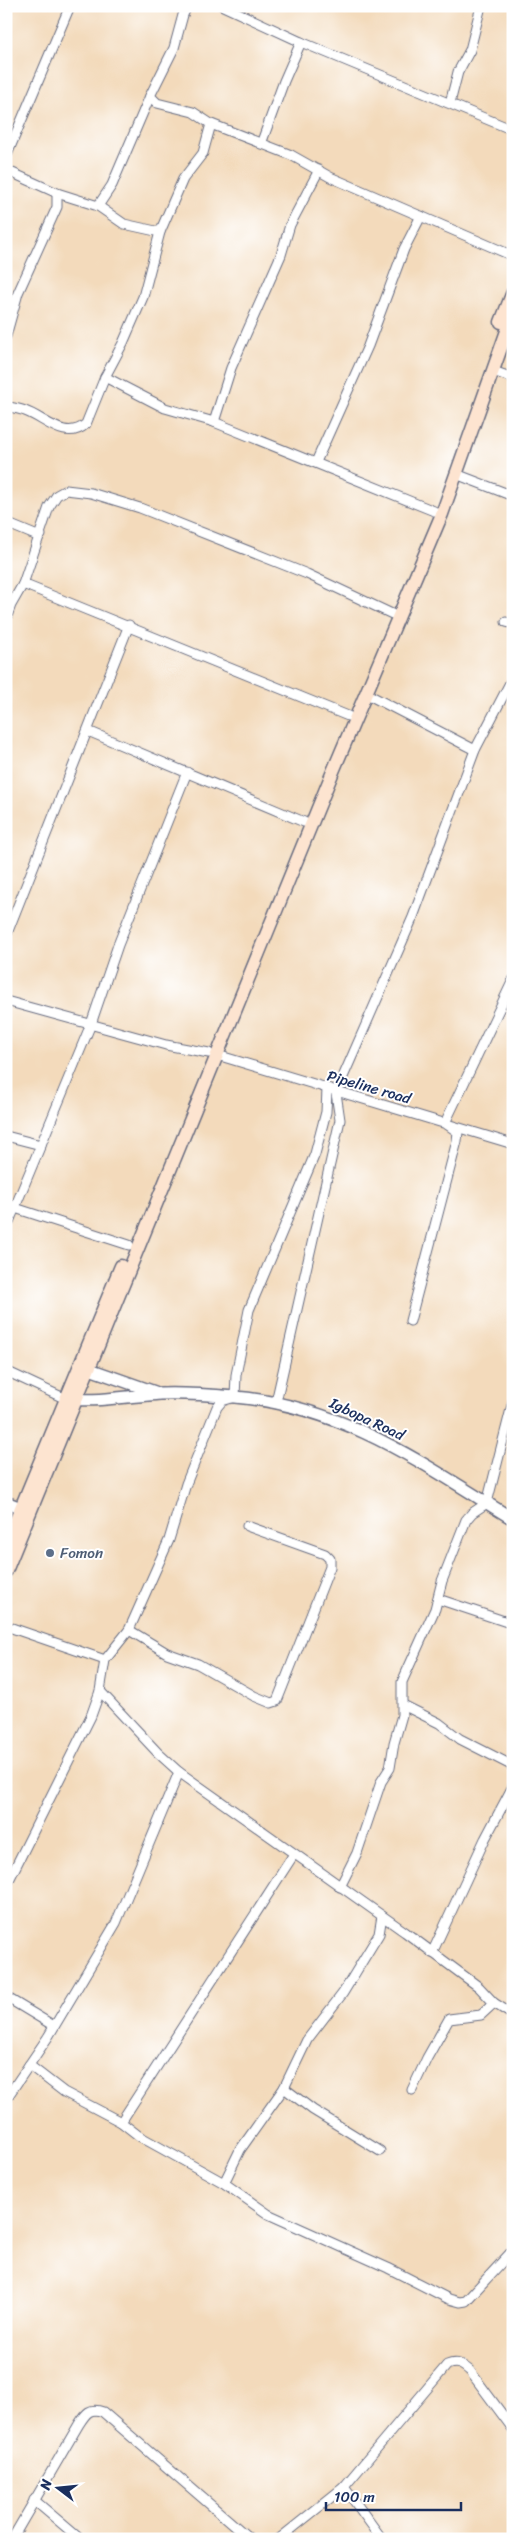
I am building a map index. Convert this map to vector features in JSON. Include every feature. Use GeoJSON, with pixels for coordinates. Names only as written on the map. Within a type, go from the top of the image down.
{"type":"FeatureCollection","features":[{"type":"Feature","properties":{"kind":"main road"},"geometry":{"type":"LineString","coordinates":[[6,1570],[129,1244],[213,1054],[304,822],[434,511],[513,292]]}},
{"type":"Feature","properties":{"kind":"main road"},"geometry":{"type":"LineString","coordinates":[[84,1367],[213,1054],[334,769],[368,694],[442,514],[513,314]]}},
{"type":"Feature","properties":{"kind":"main road"},"geometry":{"type":"LineString","coordinates":[[6,1544],[72,1399]]}},
{"type":"Feature","properties":{"kind":"street"},"geometry":{"type":"LineString","coordinates":[[6,157],[70,6]]}},
{"type":"Feature","properties":{"kind":"street"},"geometry":{"type":"LineString","coordinates":[[98,206],[112,185],[150,96],[174,48],[187,6]]}},
{"type":"Feature","properties":{"kind":"street"},"geometry":{"type":"LineString","coordinates":[[223,6],[301,42],[513,130]]}},
{"type":"Feature","properties":{"kind":"street"},"geometry":{"type":"LineString","coordinates":[[450,103],[458,72],[470,50],[481,6]]}},
{"type":"Feature","properties":{"kind":"street"},"geometry":{"type":"LineString","coordinates":[[262,144],[284,81],[301,42]]}},
{"type":"Feature","properties":{"kind":"street"},"geometry":{"type":"LineString","coordinates":[[150,96],[157,103],[194,112],[211,124],[291,155],[330,177],[513,256]]}},
{"type":"Feature","properties":{"kind":"street"},"geometry":{"type":"LineString","coordinates":[[6,406],[27,411],[63,430],[80,430],[86,424],[105,377],[123,343],[143,297],[160,232],[183,179],[203,154],[211,124]]}},
{"type":"Feature","properties":{"kind":"street"},"geometry":{"type":"LineString","coordinates":[[6,170],[57,193],[98,206],[124,224],[160,232]]}},
{"type":"Feature","properties":{"kind":"street"},"geometry":{"type":"LineString","coordinates":[[214,422],[231,368],[281,255],[290,224],[319,170]]}},
{"type":"Feature","properties":{"kind":"street"},"geometry":{"type":"LineString","coordinates":[[6,336],[18,292],[57,207],[57,193]]}},
{"type":"Feature","properties":{"kind":"street"},"geometry":{"type":"LineString","coordinates":[[316,462],[368,346],[404,249],[421,216]]}},
{"type":"Feature","properties":{"kind":"street"},"geometry":{"type":"LineString","coordinates":[[493,371],[513,378]]}},
{"type":"Feature","properties":{"kind":"street"},"geometry":{"type":"LineString","coordinates":[[105,377],[165,408],[214,422],[434,511]]}},
{"type":"Feature","properties":{"kind":"street"},"geometry":{"type":"LineString","coordinates":[[456,474],[513,496]]}},
{"type":"Feature","properties":{"kind":"street"},"geometry":{"type":"LineString","coordinates":[[6,619],[11,605],[24,584],[49,507],[57,495],[66,490],[91,493],[131,505],[307,574],[392,614]]}},
{"type":"Feature","properties":{"kind":"street"},"geometry":{"type":"LineString","coordinates":[[6,523],[35,535],[41,535]]}},
{"type":"Feature","properties":{"kind":"street"},"geometry":{"type":"LineString","coordinates":[[24,584],[66,603],[129,626],[348,716]]}},
{"type":"Feature","properties":{"kind":"street"},"geometry":{"type":"LineString","coordinates":[[6,936],[129,626]]}},
{"type":"Feature","properties":{"kind":"street"},"geometry":{"type":"LineString","coordinates":[[6,1886],[91,1716],[100,1691],[105,1660],[129,1630],[169,1540],[186,1484],[217,1406],[222,1401],[235,1397],[236,1375],[248,1310],[315,1154],[332,1091],[413,917],[475,750],[513,677]]}},
{"type":"Feature","properties":{"kind":"street"},"geometry":{"type":"LineString","coordinates":[[368,694],[475,750]]}},
{"type":"Feature","properties":{"kind":"street"},"geometry":{"type":"LineString","coordinates":[[88,731],[304,822]]}},
{"type":"Feature","properties":{"kind":"street"},"geometry":{"type":"LineString","coordinates":[[6,1228],[91,1024],[118,945],[187,772]]}},
{"type":"Feature","properties":{"kind":"street"},"geometry":{"type":"LineString","coordinates":[[410,1321],[457,1142],[458,1132],[445,1122],[513,980]]}},
{"type":"Feature","properties":{"kind":"street","name":"Pipeline road"},"geometry":{"type":"LineString","coordinates":[[6,1001],[166,1044],[213,1054],[332,1091],[445,1122],[513,1144]]}},
{"type":"Feature","properties":{"kind":"street"},"geometry":{"type":"LineString","coordinates":[[276,1402],[340,1120],[332,1091]]}},
{"type":"Feature","properties":{"kind":"street"},"geometry":{"type":"LineString","coordinates":[[6,1136],[41,1145]]}},
{"type":"Feature","properties":{"kind":"street"},"geometry":{"type":"LineString","coordinates":[[15,1208],[129,1244]]}},
{"type":"Feature","properties":{"kind":"street"},"geometry":{"type":"LineString","coordinates":[[84,1367],[162,1394]]}},
{"type":"Feature","properties":{"kind":"street"},"geometry":{"type":"LineString","coordinates":[[6,1371],[72,1399],[162,1394]]}},
{"type":"Feature","properties":{"kind":"street","name":"Igbopa Road"},"geometry":{"type":"LineString","coordinates":[[162,1394],[235,1397],[276,1402],[309,1410],[346,1423],[417,1460],[513,1519]]}},
{"type":"Feature","properties":{"kind":"street"},"geometry":{"type":"LineString","coordinates":[[340,1887],[357,1853],[381,1782],[390,1768],[403,1705],[400,1690],[402,1682],[436,1609],[442,1581],[466,1520],[472,1513],[487,1503],[513,1401]]}},
{"type":"Feature","properties":{"kind":"street"},"geometry":{"type":"LineString","coordinates":[[6,1502],[21,1508]]}},
{"type":"Feature","properties":{"kind":"street"},"geometry":{"type":"LineString","coordinates":[[129,1630],[167,1653],[198,1664],[254,1696],[271,1703],[277,1701],[330,1567],[330,1559],[325,1554],[247,1526]]}},
{"type":"Feature","properties":{"kind":"street"},"geometry":{"type":"LineString","coordinates":[[438,1599],[513,1624]]}},
{"type":"Feature","properties":{"kind":"street"},"geometry":{"type":"LineString","coordinates":[[6,1626],[105,1660]]}},
{"type":"Feature","properties":{"kind":"street"},"geometry":{"type":"LineString","coordinates":[[100,1691],[158,1753],[179,1772],[382,1916],[479,1987],[494,2003],[513,2015]]}},
{"type":"Feature","properties":{"kind":"street"},"geometry":{"type":"LineString","coordinates":[[403,1705],[439,1723],[460,1739],[513,1766]]}},
{"type":"Feature","properties":{"kind":"street"},"geometry":{"type":"LineString","coordinates":[[6,2099],[30,2066],[116,1923],[179,1772]]}},
{"type":"Feature","properties":{"kind":"street"},"geometry":{"type":"LineString","coordinates":[[432,1953],[485,1839],[513,1786]]}},
{"type":"Feature","properties":{"kind":"street"},"geometry":{"type":"LineString","coordinates":[[122,2122],[294,1854]]}},
{"type":"Feature","properties":{"kind":"street"},"geometry":{"type":"LineString","coordinates":[[224,2183],[240,2150],[284,2088],[307,2040],[343,1993],[379,1934],[382,1916]]}},
{"type":"Feature","properties":{"kind":"street"},"geometry":{"type":"LineString","coordinates":[[6,1997],[54,2026]]}},
{"type":"Feature","properties":{"kind":"street"},"geometry":{"type":"LineString","coordinates":[[412,2090],[449,2019],[480,2015],[494,2003]]}},
{"type":"Feature","properties":{"kind":"street"},"geometry":{"type":"LineString","coordinates":[[30,2066],[64,2092],[122,2122],[139,2136],[224,2183],[277,2219],[460,2302],[466,2301],[513,2250]]}},
{"type":"Feature","properties":{"kind":"street"},"geometry":{"type":"LineString","coordinates":[[284,2088],[313,2110],[380,2151]]}},
{"type":"Feature","properties":{"kind":"street"},"geometry":{"type":"LineString","coordinates":[[279,2539],[344,2487],[446,2365],[454,2362],[470,2371],[513,2429]]}},
{"type":"Feature","properties":{"kind":"street"},"geometry":{"type":"LineString","coordinates":[[12,2539],[79,2424],[87,2412],[95,2409],[103,2412],[250,2539]]}},
{"type":"Feature","properties":{"kind":"street"},"geometry":{"type":"LineString","coordinates":[[344,2487],[382,2539]]}},
{"type":"Feature","properties":{"kind":"street"},"geometry":{"type":"LineString","coordinates":[[34,2500],[80,2539]]}},
{"type":"Feature","properties":{"kind":"place","name":"Fomon"},"geometry":{"type":"Point","coordinates":[50,1553]}}]}
